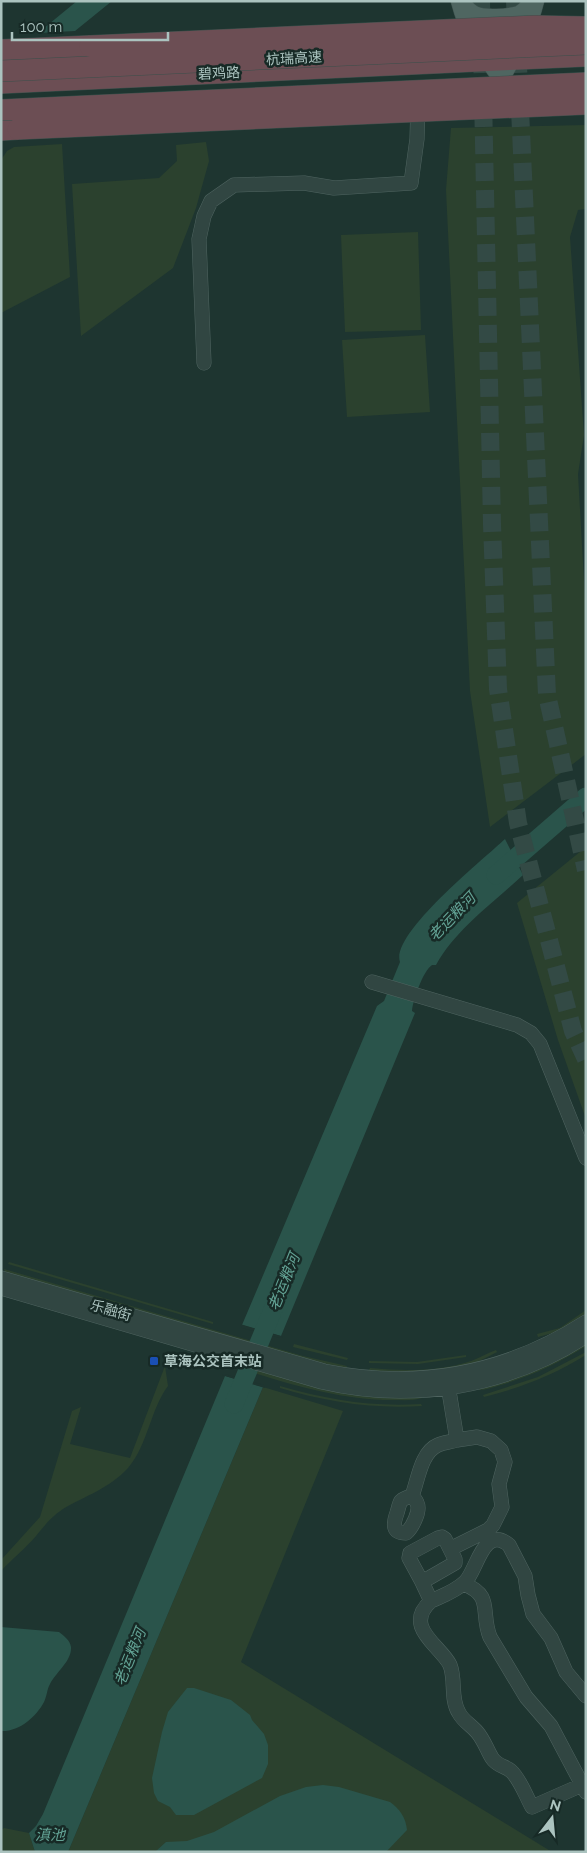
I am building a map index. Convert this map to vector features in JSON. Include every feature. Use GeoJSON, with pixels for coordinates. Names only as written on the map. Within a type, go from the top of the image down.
{"type":"FeatureCollection","features":[{"type":"Feature","properties":{"kind":"highway"},"geometry":{"type":"LineString","coordinates":[[1,50],[535,26],[586,27]]}},
{"type":"Feature","properties":{"kind":"highway","name":"杭瑞高速"},"geometry":{"type":"LineString","coordinates":[[1,71],[586,44]]}},
{"type":"Feature","properties":{"kind":"highway","name":"碧鸡路"},"geometry":{"type":"LineString","coordinates":[[1,100],[418,81],[586,54]]}},
{"type":"Feature","properties":{"kind":"highway","name":"碧鸡路"},"geometry":{"type":"LineString","coordinates":[[1,83],[489,60],[507,68],[586,74]]}},
{"type":"Feature","properties":{"kind":"highway"},"geometry":{"type":"LineString","coordinates":[[1,110],[586,83]]}},
{"type":"Feature","properties":{"kind":"highway"},"geometry":{"type":"LineString","coordinates":[[10,130],[586,104]]}},
{"type":"Feature","properties":{"kind":"main road"},"geometry":{"type":"LineString","coordinates":[[460,1],[476,16],[487,17],[520,14],[536,1]]}},
{"type":"Feature","properties":{"kind":"main road"},"geometry":{"type":"LineString","coordinates":[[460,1],[465,23],[475,42],[489,60]]}},
{"type":"Feature","properties":{"kind":"main road"},"geometry":{"type":"LineString","coordinates":[[429,63],[444,45],[454,23],[460,1]]}},
{"type":"Feature","properties":{"kind":"main road"},"geometry":{"type":"LineString","coordinates":[[536,1],[565,37],[586,54]]}},
{"type":"Feature","properties":{"kind":"main road"},"geometry":{"type":"LineString","coordinates":[[507,68],[522,42],[536,1]]}},
{"type":"Feature","properties":{"kind":"street"},"geometry":{"type":"LineString","coordinates":[[204,363],[199,239],[204,216],[211,201],[234,185],[304,183],[334,188],[410,183],[417,139],[418,81]]}},
{"type":"Feature","properties":{"kind":"street"},"geometry":{"type":"LineString","coordinates":[[372,982],[444,1002],[517,1026],[531,1033],[540,1044],[586,1158]]}},
{"type":"Feature","properties":{"kind":"street","name":"乐融街"},"geometry":{"type":"LineString","coordinates":[[1,1278],[220,1347]]}},
{"type":"Feature","properties":{"kind":"street","name":"乐融街"},"geometry":{"type":"LineString","coordinates":[[1,1288],[220,1347]]}},
{"type":"Feature","properties":{"kind":"street"},"geometry":{"type":"LineString","coordinates":[[448,1382],[510,1360],[552,1342],[586,1322]]}},
{"type":"Feature","properties":{"kind":"street"},"geometry":{"type":"LineString","coordinates":[[220,1347],[281,1365],[364,1377],[448,1382],[493,1379],[550,1356],[586,1336]]}},
{"type":"Feature","properties":{"kind":"street"},"geometry":{"type":"LineString","coordinates":[[448,1382],[457,1440]]}},
{"type":"Feature","properties":{"kind":"street"},"geometry":{"type":"LineString","coordinates":[[412,1496],[425,1457],[430,1450],[439,1444],[476,1437],[491,1441],[501,1450],[505,1462],[499,1484],[502,1507],[493,1525],[488,1530],[450,1549]]}},
{"type":"Feature","properties":{"kind":"street"},"geometry":{"type":"LineString","coordinates":[[422,1582],[453,1565],[455,1559],[445,1539],[438,1538],[410,1553],[409,1558],[431,1601]]}},
{"type":"Feature","properties":{"kind":"street"},"geometry":{"type":"LineString","coordinates":[[464,1584],[476,1589],[481,1594],[490,1637],[526,1697],[551,1726],[584,1788],[532,1807],[511,1771],[497,1764],[492,1759],[479,1734],[459,1715],[454,1700],[454,1679],[449,1664],[441,1652],[430,1642],[422,1625],[422,1613],[431,1601],[464,1584],[475,1568],[480,1551],[484,1547],[493,1541],[505,1542],[509,1545],[526,1576],[533,1614],[551,1638],[566,1672],[586,1696]]}},
{"type":"Feature","properties":{"kind":"shaded area"},"geometry":{"type":"Polygon","coordinates":[[[586,125],[586,209],[578,210],[570,237],[584,435],[578,474],[586,616],[586,754],[490,827],[470,691],[446,190],[451,128],[586,125]]]}},
{"type":"Feature","properties":{"kind":"shaded area"},"geometry":{"type":"Polygon","coordinates":[[[206,142],[209,161],[196,208],[173,268],[81,336],[72,184],[159,178],[177,161],[176,145],[206,142]]]}},
{"type":"Feature","properties":{"kind":"shaded area"},"geometry":{"type":"Polygon","coordinates":[[[62,144],[70,277],[1,313],[1,160],[7,151],[14,147],[62,144]]]}},
{"type":"Feature","properties":{"kind":"shaded area"},"geometry":{"type":"Polygon","coordinates":[[[418,232],[421,330],[345,332],[341,235],[418,232]]]}},
{"type":"Feature","properties":{"kind":"shaded area"},"geometry":{"type":"Polygon","coordinates":[[[425,335],[430,412],[347,417],[342,340],[425,335]]]}},
{"type":"Feature","properties":{"kind":"shaded area"},"geometry":{"type":"Polygon","coordinates":[[[586,847],[586,1119],[558,1040],[517,903],[586,847]]]}},
{"type":"Feature","properties":{"kind":"shaded area"},"geometry":{"type":"Polygon","coordinates":[[[9,1262],[213,1322],[213,1324],[8,1264],[9,1262]]]}},
{"type":"Feature","properties":{"kind":"shaded area"},"geometry":{"type":"Polygon","coordinates":[[[4,1269],[303,1356],[347,1366],[346,1368],[302,1359],[5,1272],[4,1269]]]}},
{"type":"Feature","properties":{"kind":"shaded area"},"geometry":{"type":"Polygon","coordinates":[[[586,1310],[586,1314],[560,1331],[538,1337],[537,1334],[560,1328],[586,1310]]]}},
{"type":"Feature","properties":{"kind":"shaded area"},"geometry":{"type":"Polygon","coordinates":[[[586,1343],[586,1346],[576,1352],[534,1373],[501,1385],[479,1390],[479,1388],[586,1343]]]}},
{"type":"Feature","properties":{"kind":"shaded area"},"geometry":{"type":"Polygon","coordinates":[[[294,1344],[348,1358],[347,1360],[293,1347],[294,1344]]]}},
{"type":"Feature","properties":{"kind":"shaded area"},"geometry":{"type":"Polygon","coordinates":[[[496,1350],[497,1352],[474,1363],[447,1370],[394,1372],[369,1370],[370,1368],[395,1370],[434,1369],[459,1365],[496,1350]]]}},
{"type":"Feature","properties":{"kind":"shaded area"},"geometry":{"type":"Polygon","coordinates":[[[586,1352],[586,1355],[562,1369],[536,1380],[484,1397],[483,1395],[538,1377],[586,1352]]]}},
{"type":"Feature","properties":{"kind":"shaded area"},"geometry":{"type":"Polygon","coordinates":[[[203,1353],[422,1396],[422,1398],[415,1400],[368,1399],[344,1396],[272,1379],[202,1357],[203,1353]]]}},
{"type":"Feature","properties":{"kind":"shaded area"},"geometry":{"type":"Polygon","coordinates":[[[466,1355],[466,1357],[418,1364],[369,1363],[369,1361],[417,1362],[466,1355]]]}},
{"type":"Feature","properties":{"kind":"shaded area"},"geometry":{"type":"Polygon","coordinates":[[[165,1366],[168,1386],[157,1406],[140,1449],[128,1468],[113,1481],[55,1515],[1,1571],[1,1560],[40,1517],[72,1411],[81,1407],[70,1444],[130,1458],[165,1366]]]}},
{"type":"Feature","properties":{"kind":"shaded area"},"geometry":{"type":"Polygon","coordinates":[[[280,1386],[350,1401],[403,1405],[421,1404],[422,1406],[367,1405],[332,1401],[280,1388],[280,1386]]]}},
{"type":"Feature","properties":{"kind":"shaded area"},"geometry":{"type":"Polygon","coordinates":[[[263,1387],[343,1411],[241,1662],[552,1852],[68,1852],[263,1387]]]}},
{"type":"Feature","properties":{"kind":"shaded area"},"geometry":{"type":"Polygon","coordinates":[[[4,1828],[29,1833],[35,1852],[1,1852],[1,1830],[4,1828]]]}},
{"type":"Feature","properties":{"kind":"water"},"geometry":{"type":"Polygon","coordinates":[[[77,1],[112,1],[75,31],[38,33],[77,1]]]}},
{"type":"Feature","properties":{"kind":"water"},"geometry":{"type":"Polygon","coordinates":[[[505,839],[523,875],[464,928],[436,965],[432,965],[429,968],[422,979],[413,1006],[412,1011],[415,1013],[281,1336],[242,1325],[377,1006],[384,1001],[400,962],[401,949],[409,934],[441,897],[505,839]]]}},
{"type":"Feature","properties":{"kind":"water","name":"滇池"},"geometry":{"type":"Polygon","coordinates":[[[225,1376],[263,1387],[68,1852],[35,1852],[29,1833],[43,1814],[225,1376]]]}},
{"type":"Feature","properties":{"kind":"water"},"geometry":{"type":"Polygon","coordinates":[[[1,1627],[59,1632],[68,1640],[71,1647],[69,1657],[50,1684],[44,1702],[36,1713],[20,1726],[8,1731],[1,1731],[1,1627]]]}},
{"type":"Feature","properties":{"kind":"water"},"geometry":{"type":"Polygon","coordinates":[[[187,1688],[194,1688],[231,1700],[250,1715],[264,1734],[268,1745],[268,1764],[262,1778],[194,1815],[176,1815],[170,1807],[158,1801],[154,1793],[152,1778],[168,1712],[187,1688]]]}},
{"type":"Feature","properties":{"kind":"water"},"geometry":{"type":"Polygon","coordinates":[[[323,1785],[339,1787],[390,1802],[402,1814],[407,1830],[386,1852],[155,1852],[166,1842],[187,1841],[214,1832],[280,1796],[306,1787],[323,1785]]]}},
{"type":"Feature","properties":{"kind":"pier"},"geometry":{"type":"Polygon","coordinates":[[[240,1324],[283,1337],[280,1338],[242,1328],[240,1324]]]}},
{"type":"Feature","properties":{"kind":"pier"},"geometry":{"type":"Polygon","coordinates":[[[225,1374],[264,1385],[265,1388],[222,1375],[225,1374]]]}},
{"type":"Feature","properties":{"kind":"waterway","name":"老运粮河"},"geometry":{"type":"LineString","coordinates":[[496,875],[586,797]]}},
{"type":"Feature","properties":{"kind":"waterway","name":"老运粮河"},"geometry":{"type":"LineString","coordinates":[[234,1404],[274,1307]]}},
{"type":"Feature","properties":{"kind":"tunnel"},"geometry":{"type":"LineString","coordinates":[[481,1],[492,524],[498,689],[518,823],[573,1031],[586,1059]]}},
{"type":"Feature","properties":{"kind":"tunnel"},"geometry":{"type":"LineString","coordinates":[[515,1],[547,695],[586,870]]}},
{"type":"Feature","properties":{"kind":"place","name":"草海公交首末站"},"geometry":{"type":"Point","coordinates":[154,1361]}}]}
